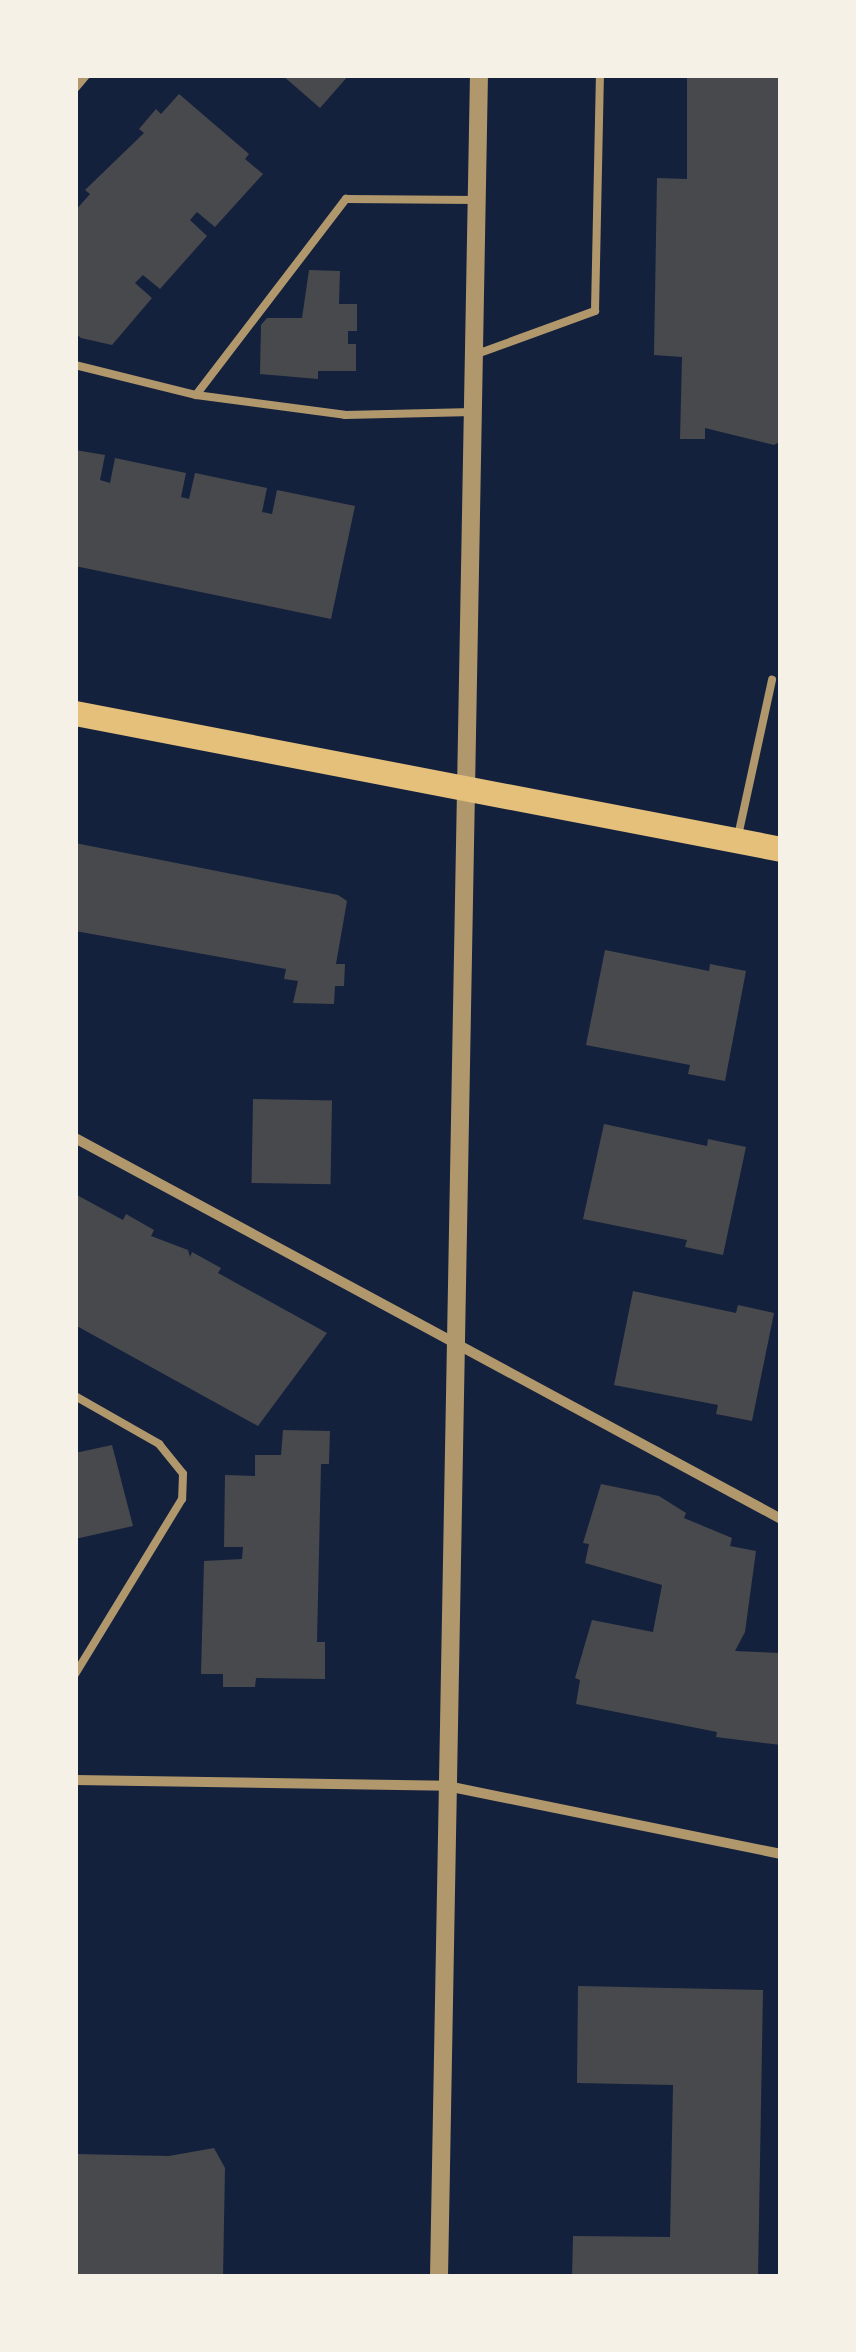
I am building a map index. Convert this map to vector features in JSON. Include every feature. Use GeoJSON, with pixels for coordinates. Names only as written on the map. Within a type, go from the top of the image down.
{"type":"FeatureCollection","features":[{"type":"Feature","properties":{"kind":"main road"},"geometry":{"type":"LineString","coordinates":[[75,713],[781,849]]}},
{"type":"Feature","properties":{"kind":"street"},"geometry":{"type":"LineString","coordinates":[[75,86],[85,75]]}},
{"type":"Feature","properties":{"kind":"street"},"geometry":{"type":"LineString","coordinates":[[439,2277],[479,75]]}},
{"type":"Feature","properties":{"kind":"street"},"geometry":{"type":"LineString","coordinates":[[75,1138],[781,1518]]}},
{"type":"Feature","properties":{"kind":"street"},"geometry":{"type":"LineString","coordinates":[[75,1780],[447,1786],[781,1854]]}},
{"type":"Feature","properties":{"kind":"lane"},"geometry":{"type":"LineString","coordinates":[[474,355],[594,311],[600,75]]}},
{"type":"Feature","properties":{"kind":"lane"},"geometry":{"type":"LineString","coordinates":[[196,395],[346,199],[477,200]]}},
{"type":"Feature","properties":{"kind":"lane"},"geometry":{"type":"LineString","coordinates":[[75,365],[196,395],[345,414],[473,412]]}},
{"type":"Feature","properties":{"kind":"lane"},"geometry":{"type":"LineString","coordinates":[[738,840],[772,680]]}},
{"type":"Feature","properties":{"kind":"lane"},"geometry":{"type":"LineString","coordinates":[[75,1396],[159,1444],[182,1474],[182,1499],[75,1674]]}},
{"type":"Feature","properties":{"kind":"building"},"geometry":{"type":"Polygon","coordinates":[[[282,75],[349,75],[320,108],[282,75]]]}},
{"type":"Feature","properties":{"kind":"building"},"geometry":{"type":"Polygon","coordinates":[[[687,75],[781,75],[781,441],[774,445],[705,428],[705,439],[680,439],[682,357],[654,355],[657,178],[687,179],[687,75]]]}},
{"type":"Feature","properties":{"kind":"building"},"geometry":{"type":"Polygon","coordinates":[[[179,94],[249,154],[245,159],[263,174],[215,227],[197,212],[190,220],[207,236],[160,289],[143,275],[135,283],[152,298],[112,345],[81,338],[75,333],[75,211],[90,194],[85,190],[144,133],[139,129],[156,109],[161,114],[179,94]]]}},
{"type":"Feature","properties":{"kind":"building"},"geometry":{"type":"Polygon","coordinates":[[[309,270],[340,271],[339,304],[357,304],[357,331],[348,331],[348,344],[356,344],[356,371],[318,371],[318,379],[260,374],[261,325],[267,318],[302,318],[309,270]]]}},
{"type":"Feature","properties":{"kind":"building"},"geometry":{"type":"Polygon","coordinates":[[[75,450],[105,455],[100,480],[110,483],[115,458],[186,473],[181,497],[189,499],[195,473],[267,488],[262,512],[272,514],[277,490],[355,506],[331,619],[75,566],[75,450]]]}},
{"type":"Feature","properties":{"kind":"building"},"geometry":{"type":"Polygon","coordinates":[[[75,843],[338,895],[347,901],[336,964],[345,964],[344,986],[335,986],[334,1004],[293,1003],[298,981],[284,979],[286,969],[75,931],[75,843]]]}},
{"type":"Feature","properties":{"kind":"building"},"geometry":{"type":"Polygon","coordinates":[[[605,950],[709,971],[710,964],[746,971],[725,1081],[688,1074],[690,1065],[586,1045],[605,950]]]}},
{"type":"Feature","properties":{"kind":"building"},"geometry":{"type":"Polygon","coordinates":[[[253,1099],[332,1100],[331,1184],[252,1183],[253,1099]]]}},
{"type":"Feature","properties":{"kind":"building"},"geometry":{"type":"Polygon","coordinates":[[[604,1124],[707,1146],[708,1139],[746,1147],[723,1255],[685,1247],[687,1240],[583,1219],[604,1124]]]}},
{"type":"Feature","properties":{"kind":"building"},"geometry":{"type":"Polygon","coordinates":[[[75,1194],[123,1220],[126,1214],[154,1230],[151,1236],[188,1250],[190,1257],[192,1252],[221,1268],[218,1273],[327,1333],[258,1426],[75,1325],[75,1194]]]}},
{"type":"Feature","properties":{"kind":"building"},"geometry":{"type":"Polygon","coordinates":[[[633,1291],[736,1313],[738,1305],[774,1313],[752,1421],[716,1414],[718,1405],[614,1385],[633,1291]]]}},
{"type":"Feature","properties":{"kind":"building"},"geometry":{"type":"Polygon","coordinates":[[[283,1430],[330,1431],[329,1464],[321,1464],[317,1642],[325,1642],[325,1679],[256,1678],[255,1687],[223,1687],[223,1674],[201,1674],[204,1561],[242,1559],[243,1547],[224,1547],[225,1475],[255,1476],[255,1455],[281,1455],[283,1430]]]}},
{"type":"Feature","properties":{"kind":"building"},"geometry":{"type":"Polygon","coordinates":[[[112,1445],[133,1526],[75,1539],[75,1453],[112,1445]]]}},
{"type":"Feature","properties":{"kind":"building"},"geometry":{"type":"Polygon","coordinates":[[[601,1484],[659,1496],[686,1513],[684,1518],[732,1538],[730,1546],[756,1551],[745,1632],[735,1651],[781,1653],[781,1745],[716,1737],[717,1732],[576,1704],[580,1680],[575,1678],[592,1620],[653,1632],[662,1585],[585,1563],[589,1544],[583,1543],[601,1484]]]}},
{"type":"Feature","properties":{"kind":"building"},"geometry":{"type":"Polygon","coordinates":[[[578,1986],[763,1990],[758,2277],[572,2277],[573,2236],[670,2237],[673,2085],[577,2083],[578,1986]]]}},
{"type":"Feature","properties":{"kind":"building"},"geometry":{"type":"Polygon","coordinates":[[[214,2148],[225,2168],[223,2277],[75,2277],[75,2154],[169,2156],[214,2148]]]}}]}
